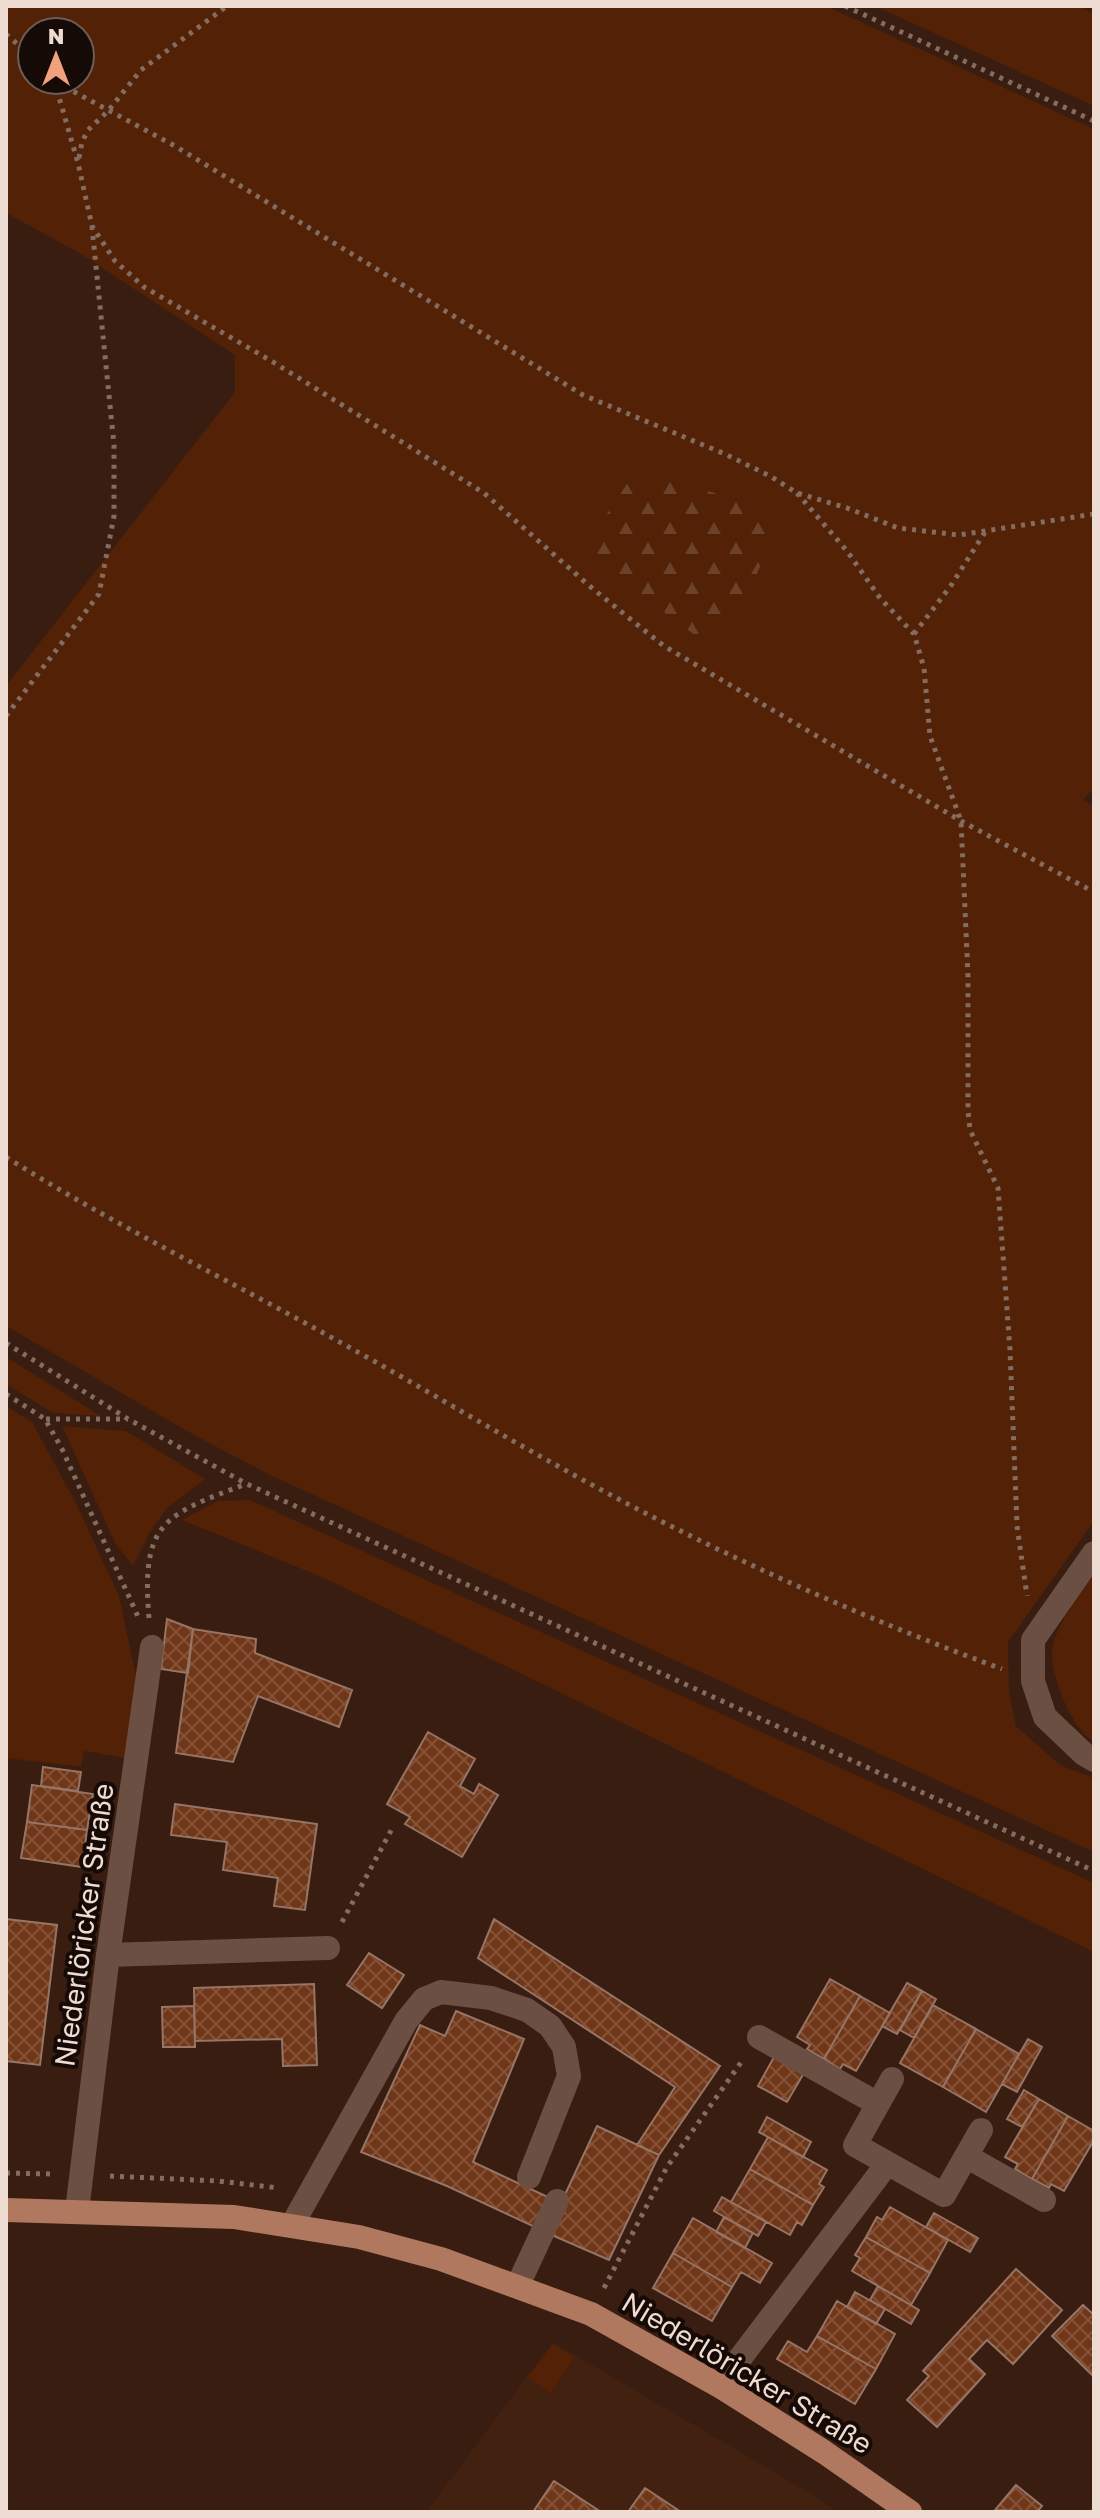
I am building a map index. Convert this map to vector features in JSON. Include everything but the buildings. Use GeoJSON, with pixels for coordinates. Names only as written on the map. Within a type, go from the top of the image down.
{"type":"FeatureCollection","features":[{"type":"Feature","properties":{"kind":"main road","name":"Niederlöricker Straße"},"geometry":{"type":"LineString","coordinates":[[6,2210],[234,2217],[292,2225],[359,2237],[518,2285],[591,2314],[723,2388],[824,2452],[910,2512]]}},
{"type":"Feature","properties":{"kind":"street"},"geometry":{"type":"LineString","coordinates":[[1094,1553],[1033,1640],[1033,1681],[1045,1717],[1094,1760]]}},
{"type":"Feature","properties":{"kind":"street","name":"Niederlöricker Straße"},"geometry":{"type":"LineString","coordinates":[[77,2211],[108,1955],[152,1647]]}},
{"type":"Feature","properties":{"kind":"street"},"geometry":{"type":"LineString","coordinates":[[108,1955],[328,1948]]}},
{"type":"Feature","properties":{"kind":"street"},"geometry":{"type":"LineString","coordinates":[[292,2225],[406,2021],[424,1999],[441,1992],[491,1998],[527,2010],[550,2026],[564,2047],[569,2076],[529,2177]]}},
{"type":"Feature","properties":{"kind":"street"},"geometry":{"type":"LineString","coordinates":[[759,2037],[878,2104]]}},
{"type":"Feature","properties":{"kind":"street"},"geometry":{"type":"LineString","coordinates":[[892,2079],[855,2145],[887,2164],[944,2195],[981,2130]]}},
{"type":"Feature","properties":{"kind":"street"},"geometry":{"type":"LineString","coordinates":[[966,2156],[1044,2200]]}},
{"type":"Feature","properties":{"kind":"street"},"geometry":{"type":"LineString","coordinates":[[723,2388],[738,2361],[887,2164]]}},
{"type":"Feature","properties":{"kind":"street"},"geometry":{"type":"LineString","coordinates":[[518,2285],[557,2201]]}},
{"type":"Feature","properties":{"kind":"path"},"geometry":{"type":"LineString","coordinates":[[78,163],[88,130],[108,111],[141,70],[227,6]]}},
{"type":"Feature","properties":{"kind":"path"},"geometry":{"type":"LineString","coordinates":[[845,6],[1094,121]]}},
{"type":"Feature","properties":{"kind":"path"},"geometry":{"type":"LineString","coordinates":[[6,716],[99,594],[114,516],[114,445],[92,226],[58,96]]}},
{"type":"Feature","properties":{"kind":"path"},"geometry":{"type":"LineString","coordinates":[[81,96],[175,146],[583,395],[725,454],[797,493],[898,528],[959,535],[1094,514]]}},
{"type":"Feature","properties":{"kind":"path"},"geometry":{"type":"LineString","coordinates":[[92,226],[115,261],[144,287],[273,362],[484,493],[593,589],[664,646],[961,821],[1094,892]]}},
{"type":"Feature","properties":{"kind":"path"},"geometry":{"type":"LineString","coordinates":[[797,493],[847,551],[880,598],[914,634],[924,668],[930,736],[961,821],[968,976],[968,1111],[970,1130],[998,1188],[1010,1350],[1017,1526],[1033,1640]]}},
{"type":"Feature","properties":{"kind":"path"},"geometry":{"type":"LineString","coordinates":[[914,634],[952,584],[985,531]]}},
{"type":"Feature","properties":{"kind":"path"},"geometry":{"type":"LineString","coordinates":[[6,1157],[48,1184],[656,1518],[775,1575],[941,1647],[1033,1681]]}},
{"type":"Feature","properties":{"kind":"path"},"geometry":{"type":"LineString","coordinates":[[6,1343],[128,1419],[247,1484],[1094,1871]]}},
{"type":"Feature","properties":{"kind":"path"},"geometry":{"type":"LineString","coordinates":[[6,1394],[45,1419],[62,1449],[152,1647]]}},
{"type":"Feature","properties":{"kind":"path"},"geometry":{"type":"LineString","coordinates":[[45,1419],[128,1419]]}},
{"type":"Feature","properties":{"kind":"path"},"geometry":{"type":"LineString","coordinates":[[152,1647],[146,1577],[152,1545],[168,1520],[198,1502],[247,1484]]}},
{"type":"Feature","properties":{"kind":"path"},"geometry":{"type":"LineString","coordinates":[[328,1948],[394,1825]]}},
{"type":"Feature","properties":{"kind":"path"},"geometry":{"type":"LineString","coordinates":[[591,2314],[667,2167],[759,2037]]}},
{"type":"Feature","properties":{"kind":"shaded area"},"geometry":{"type":"Polygon","coordinates":[[[553,2342],[808,2492],[838,2512],[426,2512],[553,2342]]]}},
{"type":"Feature","properties":{"kind":"green space"},"geometry":{"type":"Polygon","coordinates":[[[6,6],[826,6],[1094,129],[1094,788],[1083,800],[1094,806],[1094,1521],[1008,1642],[1009,1692],[1016,1726],[1060,1765],[1094,1778],[1094,1852],[270,1475],[194,1435],[6,1326],[6,686],[235,392],[235,355],[81,254],[6,213],[6,6]]]}},
{"type":"Feature","properties":{"kind":"green space"},"geometry":{"type":"Polygon","coordinates":[[[875,6],[1078,6],[1094,14],[1094,106],[875,6]]]}},
{"type":"Feature","properties":{"kind":"green space"},"geometry":{"type":"Polygon","coordinates":[[[633,475],[687,483],[780,517],[746,601],[700,639],[582,551],[633,475]]]}},
{"type":"Feature","properties":{"kind":"green space"},"geometry":{"type":"Polygon","coordinates":[[[6,1357],[101,1416],[53,1413],[6,1384],[6,1357]]]}},
{"type":"Feature","properties":{"kind":"green space"},"geometry":{"type":"Polygon","coordinates":[[[6,1406],[32,1422],[77,1505],[119,1596],[137,1680],[126,1758],[84,1751],[81,1767],[6,1758],[6,1406]]]}},
{"type":"Feature","properties":{"kind":"green space"},"geometry":{"type":"Polygon","coordinates":[[[62,1426],[126,1431],[205,1479],[167,1508],[133,1566],[115,1543],[62,1426]]]}},
{"type":"Feature","properties":{"kind":"green space"},"geometry":{"type":"Polygon","coordinates":[[[250,1500],[1094,1883],[1094,1952],[324,1578],[182,1520],[218,1501],[250,1500]]]}},
{"type":"Feature","properties":{"kind":"green space"},"geometry":{"type":"Polygon","coordinates":[[[1094,1575],[1094,1742],[1085,1735],[1069,1712],[1057,1683],[1052,1655],[1060,1625],[1094,1575]]]}},
{"type":"Feature","properties":{"kind":"green space"},"geometry":{"type":"Polygon","coordinates":[[[553,2344],[574,2358],[551,2393],[527,2378],[553,2344]]]}}]}
